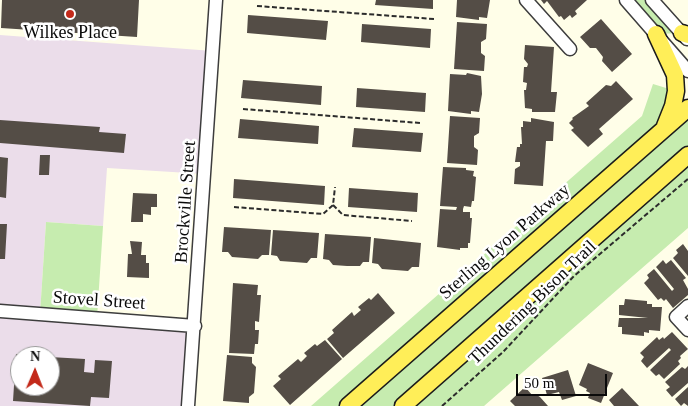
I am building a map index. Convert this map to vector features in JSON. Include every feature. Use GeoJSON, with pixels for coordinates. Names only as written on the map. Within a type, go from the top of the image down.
{"type":"FeatureCollection","features":[{"type":"Feature","properties":{"kind":"main road"},"geometry":{"type":"LineString","coordinates":[[656,34],[675,75],[676,91],[673,106],[664,128]]}},
{"type":"Feature","properties":{"kind":"main road","name":"Sterling Lyon Parkway"},"geometry":{"type":"LineString","coordinates":[[348,406],[688,108]]}},
{"type":"Feature","properties":{"kind":"main road"},"geometry":{"type":"LineString","coordinates":[[403,406],[681,165],[688,155]]}},
{"type":"Feature","properties":{"kind":"street","name":"Brockville Street"},"geometry":{"type":"LineString","coordinates":[[188,406],[216,0]]}},
{"type":"Feature","properties":{"kind":"street"},"geometry":{"type":"LineString","coordinates":[[526,0],[570,48]]}},
{"type":"Feature","properties":{"kind":"street"},"geometry":{"type":"LineString","coordinates":[[626,0],[688,71]]}},
{"type":"Feature","properties":{"kind":"street"},"geometry":{"type":"LineString","coordinates":[[652,0],[686,36]]}},
{"type":"Feature","properties":{"kind":"street"},"geometry":{"type":"LineString","coordinates":[[688,306],[676,317],[688,330]]}},
{"type":"Feature","properties":{"kind":"street","name":"Stovel Street"},"geometry":{"type":"LineString","coordinates":[[0,311],[195,326]]}},
{"type":"Feature","properties":{"kind":"path"},"geometry":{"type":"LineString","coordinates":[[257,6],[434,19]]}},
{"type":"Feature","properties":{"kind":"path"},"geometry":{"type":"LineString","coordinates":[[243,109],[420,123]]}},
{"type":"Feature","properties":{"kind":"path","name":"Thundering Bison Trail"},"geometry":{"type":"LineString","coordinates":[[442,406],[502,352],[574,276],[688,180]]}},
{"type":"Feature","properties":{"kind":"path"},"geometry":{"type":"LineString","coordinates":[[234,207],[324,214],[333,205],[335,187]]}},
{"type":"Feature","properties":{"kind":"path"},"geometry":{"type":"LineString","coordinates":[[333,205],[343,215],[412,221]]}},
{"type":"Feature","properties":{"kind":"shaded area"},"geometry":{"type":"Polygon","coordinates":[[[0,35],[213,51],[205,174],[107,168],[103,226],[46,222],[40,314],[195,326],[188,406],[0,406],[0,35]]]}},
{"type":"Feature","properties":{"kind":"green space"},"geometry":{"type":"Polygon","coordinates":[[[626,0],[652,0],[682,33],[656,34],[626,0]]]}},
{"type":"Feature","properties":{"kind":"green space"},"geometry":{"type":"Polygon","coordinates":[[[653,84],[676,91],[673,106],[688,108],[688,228],[484,406],[311,406],[642,116],[653,84]]]}},
{"type":"Feature","properties":{"kind":"green space"},"geometry":{"type":"Polygon","coordinates":[[[46,222],[103,226],[97,318],[40,314],[46,222]]]}},
{"type":"Feature","properties":{"kind":"building","name":"Wilkes Place"},"geometry":{"type":"Polygon","coordinates":[[[2,0],[139,0],[137,37],[1,28],[2,0]]]}},
{"type":"Feature","properties":{"kind":"building"},"geometry":{"type":"Polygon","coordinates":[[[376,0],[433,0],[433,9],[375,5],[376,0]]]}},
{"type":"Feature","properties":{"kind":"building"},"geometry":{"type":"Polygon","coordinates":[[[457,0],[490,0],[487,18],[479,17],[479,20],[456,17],[457,0]]]}},
{"type":"Feature","properties":{"kind":"building"},"geometry":{"type":"Polygon","coordinates":[[[541,0],[587,0],[575,11],[577,14],[572,18],[570,15],[564,20],[561,16],[559,17],[547,1],[544,4],[541,0]]]}},
{"type":"Feature","properties":{"kind":"building"},"geometry":{"type":"Polygon","coordinates":[[[248,15],[328,21],[326,40],[247,33],[248,15]]]}},
{"type":"Feature","properties":{"kind":"building"},"geometry":{"type":"Polygon","coordinates":[[[601,19],[632,54],[612,72],[602,61],[603,57],[596,48],[590,48],[580,37],[601,19]]]}},
{"type":"Feature","properties":{"kind":"building"},"geometry":{"type":"Polygon","coordinates":[[[457,22],[487,24],[486,39],[481,42],[481,53],[485,56],[484,71],[454,69],[457,22]]]}},
{"type":"Feature","properties":{"kind":"building"},"geometry":{"type":"Polygon","coordinates":[[[362,24],[431,29],[430,48],[361,42],[362,24]]]}},
{"type":"Feature","properties":{"kind":"building"},"geometry":{"type":"Polygon","coordinates":[[[525,45],[554,47],[551,92],[557,92],[555,112],[532,112],[532,109],[525,108],[524,90],[526,90],[527,83],[523,82],[524,67],[527,67],[528,64],[524,59],[525,45]]]}},
{"type":"Feature","properties":{"kind":"building"},"geometry":{"type":"Polygon","coordinates":[[[467,73],[481,76],[482,94],[479,112],[471,111],[471,114],[448,111],[450,74],[466,75],[467,73]]]}},
{"type":"Feature","properties":{"kind":"building"},"geometry":{"type":"Polygon","coordinates":[[[243,80],[322,86],[321,105],[241,98],[243,80]]]}},
{"type":"Feature","properties":{"kind":"building"},"geometry":{"type":"Polygon","coordinates":[[[616,81],[633,99],[599,129],[603,134],[588,147],[571,130],[574,128],[569,123],[572,118],[589,106],[586,103],[606,85],[611,86],[616,81]]]}},
{"type":"Feature","properties":{"kind":"building"},"geometry":{"type":"Polygon","coordinates":[[[357,88],[426,93],[425,112],[356,107],[357,88]]]}},
{"type":"Feature","properties":{"kind":"building"},"geometry":{"type":"Polygon","coordinates":[[[450,116],[480,118],[479,133],[474,136],[474,147],[478,150],[477,165],[447,163],[450,116]]]}},
{"type":"Feature","properties":{"kind":"building"},"geometry":{"type":"Polygon","coordinates":[[[531,118],[554,122],[553,141],[546,141],[543,186],[514,184],[515,169],[520,166],[520,162],[515,162],[517,147],[520,147],[520,144],[522,144],[521,127],[523,127],[523,121],[531,122],[531,118]]]}},
{"type":"Feature","properties":{"kind":"building"},"geometry":{"type":"Polygon","coordinates":[[[240,119],[319,126],[318,144],[238,138],[240,119]]]}},
{"type":"Feature","properties":{"kind":"building"},"geometry":{"type":"Polygon","coordinates":[[[0,120],[100,127],[99,132],[126,134],[124,153],[0,143],[0,120]]]}},
{"type":"Feature","properties":{"kind":"building"},"geometry":{"type":"Polygon","coordinates":[[[354,128],[423,133],[421,152],[352,147],[354,128]]]}},
{"type":"Feature","properties":{"kind":"building"},"geometry":{"type":"Polygon","coordinates":[[[40,155],[50,155],[49,175],[39,175],[40,155]]]}},
{"type":"Feature","properties":{"kind":"building"},"geometry":{"type":"Polygon","coordinates":[[[0,157],[8,158],[6,198],[0,197],[0,157]]]}},
{"type":"Feature","properties":{"kind":"building"},"geometry":{"type":"Polygon","coordinates":[[[443,167],[466,168],[466,170],[474,171],[473,176],[476,177],[474,201],[472,201],[471,207],[464,206],[463,209],[463,212],[470,212],[470,218],[472,218],[468,248],[460,248],[460,250],[437,247],[440,209],[456,210],[457,207],[440,206],[443,167]]]}},
{"type":"Feature","properties":{"kind":"building"},"geometry":{"type":"Polygon","coordinates":[[[234,179],[325,186],[324,205],[233,198],[234,179]]]}},
{"type":"Feature","properties":{"kind":"building"},"geometry":{"type":"Polygon","coordinates":[[[349,188],[418,193],[417,212],[348,207],[349,188]]]}},
{"type":"Feature","properties":{"kind":"building"},"geometry":{"type":"Polygon","coordinates":[[[133,193],[157,194],[157,207],[151,207],[151,215],[143,214],[143,222],[131,222],[133,193]]]}},
{"type":"Feature","properties":{"kind":"building"},"geometry":{"type":"Polygon","coordinates":[[[0,224],[7,224],[5,259],[0,259],[0,224]]]}},
{"type":"Feature","properties":{"kind":"building"},"geometry":{"type":"Polygon","coordinates":[[[224,227],[271,230],[269,255],[262,255],[258,259],[232,257],[228,252],[222,252],[224,227]]]}},
{"type":"Feature","properties":{"kind":"building"},"geometry":{"type":"Polygon","coordinates":[[[273,230],[319,233],[317,258],[311,258],[307,263],[280,261],[277,256],[271,255],[273,230]]]}},
{"type":"Feature","properties":{"kind":"building"},"geometry":{"type":"Polygon","coordinates":[[[325,234],[371,237],[369,262],[363,262],[360,266],[347,266],[333,265],[329,260],[323,259],[325,234]]]}},
{"type":"Feature","properties":{"kind":"building"},"geometry":{"type":"Polygon","coordinates":[[[374,238],[421,243],[419,267],[412,267],[408,271],[382,269],[378,264],[372,263],[374,238]]]}},
{"type":"Feature","properties":{"kind":"building"},"geometry":{"type":"Polygon","coordinates":[[[130,241],[142,242],[141,255],[146,255],[146,263],[149,263],[149,278],[127,277],[128,254],[132,254],[130,241]]]}},
{"type":"Feature","properties":{"kind":"building"},"geometry":{"type":"Polygon","coordinates":[[[683,244],[688,251],[688,276],[673,258],[678,253],[676,250],[683,244]]]}},
{"type":"Feature","properties":{"kind":"building"},"geometry":{"type":"Polygon","coordinates":[[[663,260],[666,264],[671,260],[686,278],[683,280],[688,289],[688,295],[673,308],[666,299],[664,301],[661,298],[658,300],[644,283],[649,278],[647,275],[654,269],[672,291],[674,289],[656,267],[663,260]]]}},
{"type":"Feature","properties":{"kind":"building"},"geometry":{"type":"Polygon","coordinates":[[[233,283],[258,285],[257,295],[261,295],[259,322],[255,321],[255,330],[259,330],[258,344],[255,344],[254,354],[229,353],[233,283]]]}},
{"type":"Feature","properties":{"kind":"building"},"geometry":{"type":"Polygon","coordinates":[[[378,293],[395,313],[343,358],[327,339],[334,333],[332,330],[352,312],[354,316],[361,310],[358,307],[369,298],[371,300],[378,293]]]}},
{"type":"Feature","properties":{"kind":"building"},"geometry":{"type":"Polygon","coordinates":[[[625,299],[647,301],[647,304],[652,304],[652,307],[662,307],[660,331],[649,330],[649,333],[644,332],[644,336],[622,334],[622,327],[618,327],[619,318],[648,318],[619,315],[619,305],[624,305],[625,299]]]}},
{"type":"Feature","properties":{"kind":"building"},"geometry":{"type":"Polygon","coordinates":[[[672,332],[688,349],[680,356],[681,358],[678,361],[680,364],[664,379],[659,374],[656,376],[650,370],[671,350],[669,348],[647,368],[641,361],[644,357],[640,353],[657,337],[659,340],[663,337],[664,339],[672,332]]]}},
{"type":"Feature","properties":{"kind":"building"},"geometry":{"type":"Polygon","coordinates":[[[325,340],[342,359],[290,405],[273,386],[281,379],[278,376],[298,359],[301,362],[307,356],[304,353],[315,344],[317,346],[325,340]]]}},
{"type":"Feature","properties":{"kind":"building"},"geometry":{"type":"Polygon","coordinates":[[[227,355],[252,357],[252,363],[256,367],[254,393],[249,397],[249,403],[223,401],[227,355]]]}},
{"type":"Feature","properties":{"kind":"building"},"geometry":{"type":"Polygon","coordinates":[[[60,358],[85,359],[84,372],[94,373],[95,360],[112,361],[109,398],[91,397],[90,406],[13,401],[13,396],[60,396],[60,358]]]}},
{"type":"Feature","properties":{"kind":"building"},"geometry":{"type":"Polygon","coordinates":[[[588,363],[613,373],[601,403],[588,398],[590,393],[579,385],[588,363]]]}},
{"type":"Feature","properties":{"kind":"building"},"geometry":{"type":"Polygon","coordinates":[[[688,366],[688,383],[672,397],[666,390],[670,387],[665,382],[682,367],[685,369],[688,366]]]}},
{"type":"Feature","properties":{"kind":"building"},"geometry":{"type":"Polygon","coordinates":[[[568,370],[576,396],[562,400],[559,392],[547,395],[542,378],[568,370]]]}},
{"type":"Feature","properties":{"kind":"building"},"geometry":{"type":"Polygon","coordinates":[[[525,387],[533,396],[535,394],[540,397],[548,406],[515,406],[510,401],[525,387]]]}},
{"type":"Feature","properties":{"kind":"building"},"geometry":{"type":"Polygon","coordinates":[[[688,387],[688,406],[684,403],[681,406],[675,399],[688,387]]]}},
{"type":"Feature","properties":{"kind":"building"},"geometry":{"type":"Polygon","coordinates":[[[622,388],[639,406],[614,406],[609,400],[622,388]]]}},
{"type":"Feature","properties":{"kind":"place","name":"Wilkes Place"},"geometry":{"type":"Point","coordinates":[70,14]}}]}
